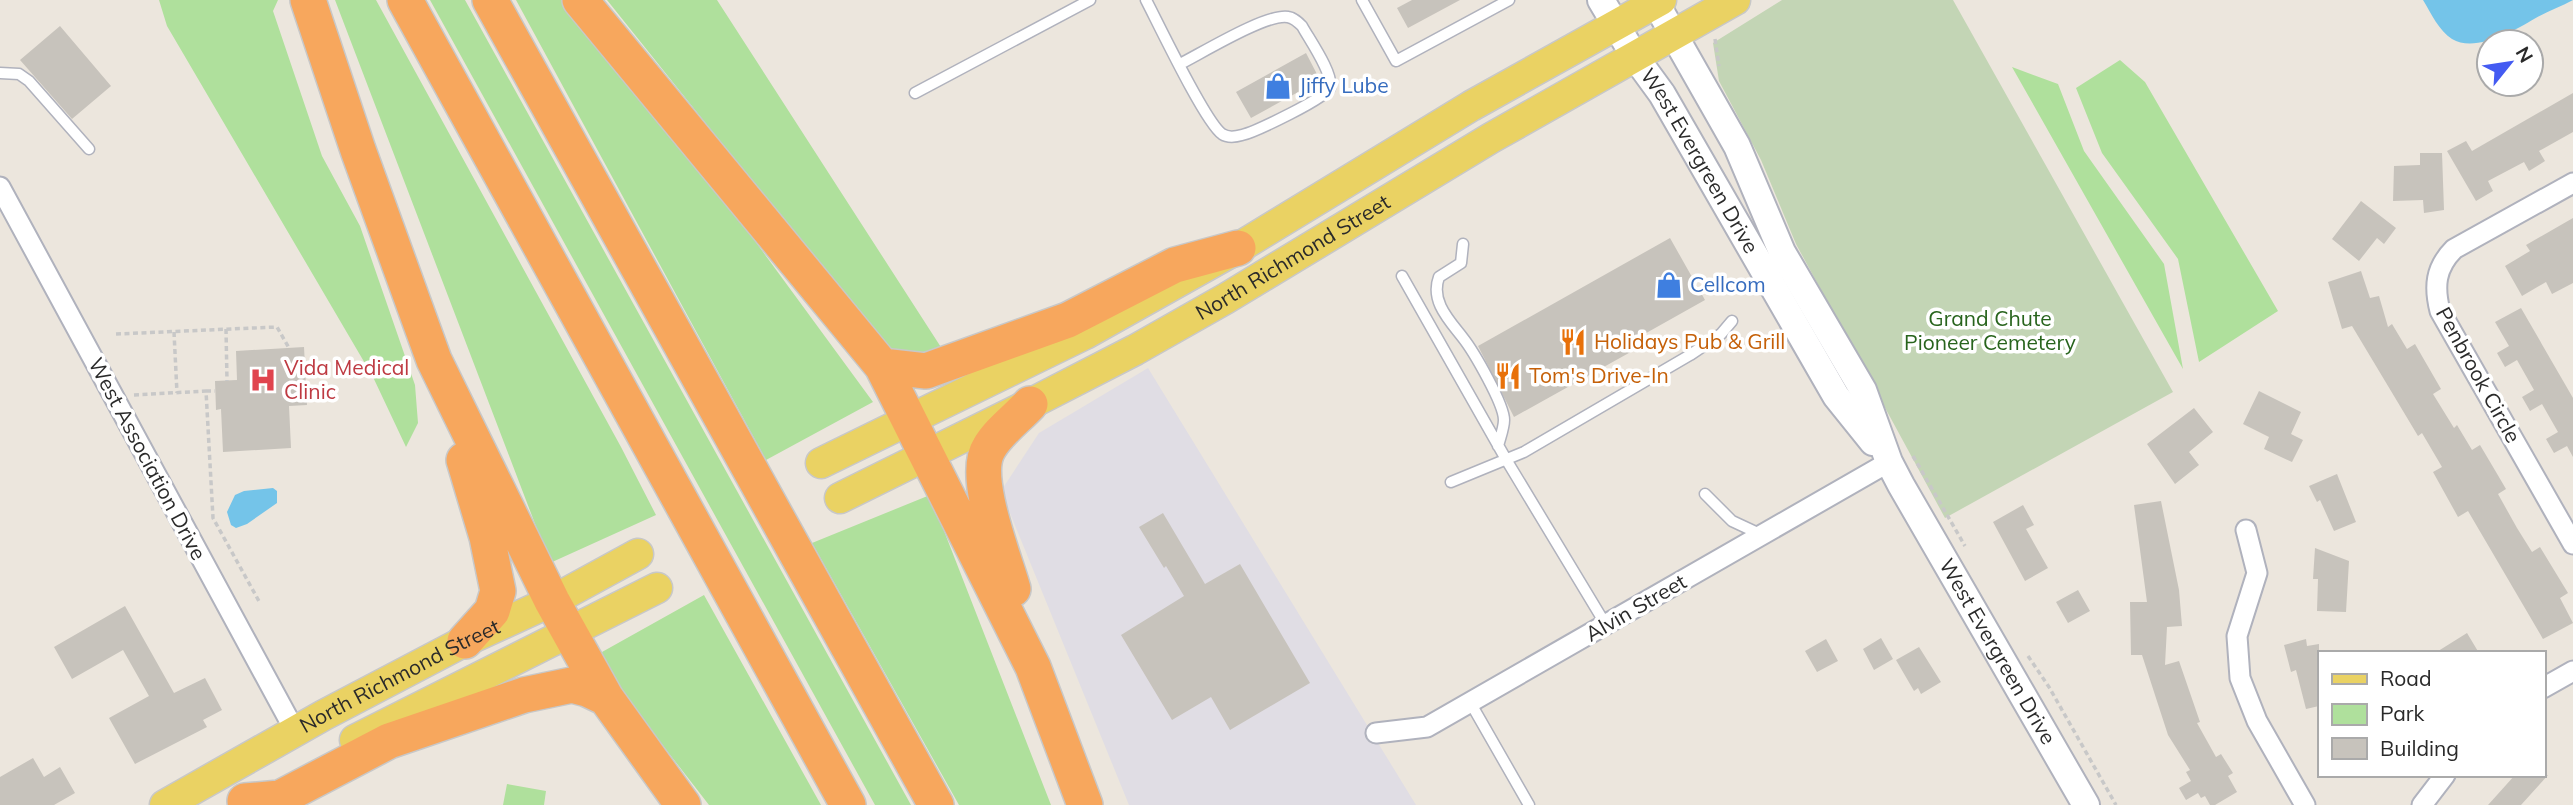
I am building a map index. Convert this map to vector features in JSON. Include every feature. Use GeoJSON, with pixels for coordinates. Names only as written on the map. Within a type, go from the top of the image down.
{"type":"FeatureCollection","features":[{"type":"Feature","properties":{"kind":"highway"},"geometry":{"type":"LineString","coordinates":[[308,0],[362,162],[434,360],[449,420],[476,496],[498,586],[492,611],[465,641]]}},
{"type":"Feature","properties":{"kind":"highway"},"geometry":{"type":"LineString","coordinates":[[405,0],[848,805]]}},
{"type":"Feature","properties":{"kind":"highway"},"geometry":{"type":"LineString","coordinates":[[490,0],[936,805]]}},
{"type":"Feature","properties":{"kind":"highway"},"geometry":{"type":"LineString","coordinates":[[580,0],[881,366],[1033,667],[1085,805]]}},
{"type":"Feature","properties":{"kind":"highway"},"geometry":{"type":"LineString","coordinates":[[881,366],[926,371],[1068,320],[1175,265],[1238,248]]}},
{"type":"Feature","properties":{"kind":"highway"},"geometry":{"type":"LineString","coordinates":[[434,360],[569,632],[606,698],[683,805]]}},
{"type":"Feature","properties":{"kind":"highway"},"geometry":{"type":"LineString","coordinates":[[1030,404],[989,446],[982,469],[986,500],[1025,628],[1033,667]]}},
{"type":"Feature","properties":{"kind":"highway"},"geometry":{"type":"LineString","coordinates":[[241,803],[280,798],[389,741],[524,695],[572,685],[606,698]]}},
{"type":"Feature","properties":{"kind":"main road","name":"North Richmond Street"},"geometry":{"type":"LineString","coordinates":[[840,498],[1030,404],[1225,299],[1469,151],[1735,0]]}},
{"type":"Feature","properties":{"kind":"main road","name":"North Richmond Street"},"geometry":{"type":"LineString","coordinates":[[821,463],[1085,334],[1238,248],[1471,106],[1608,13],[1649,3]]}},
{"type":"Feature","properties":{"kind":"main road","name":"North Richmond Street"},"geometry":{"type":"LineString","coordinates":[[165,805],[295,731],[465,641],[552,601],[638,554]]}},
{"type":"Feature","properties":{"kind":"main road","name":"North Richmond Street"},"geometry":{"type":"LineString","coordinates":[[241,803],[342,747],[657,588]]}},
{"type":"Feature","properties":{"kind":"street","name":"West Evergreen Drive"},"geometry":{"type":"LineString","coordinates":[[1649,3],[1674,35],[1737,146],[1782,252],[1863,390],[1889,462]]}},
{"type":"Feature","properties":{"kind":"street","name":"West Evergreen Drive"},"geometry":{"type":"LineString","coordinates":[[1608,13],[1641,54],[1836,396],[1889,462],[2086,805]]}},
{"type":"Feature","properties":{"kind":"street"},"geometry":{"type":"LineString","coordinates":[[1641,54],[1674,84],[1791,287],[1816,311]]}},
{"type":"Feature","properties":{"kind":"street","name":"Penbrook Circle"},"geometry":{"type":"LineString","coordinates":[[2573,183],[2454,249],[2443,260],[2437,276],[2436,293],[2440,311],[2573,544]]}},
{"type":"Feature","properties":{"kind":"street","name":"West Association Drive"},"geometry":{"type":"LineString","coordinates":[[0,187],[295,731]]}},
{"type":"Feature","properties":{"kind":"street","name":"Alvin Street"},"geometry":{"type":"LineString","coordinates":[[1376,733],[1427,727],[1889,462]]}},
{"type":"Feature","properties":{"kind":"street"},"geometry":{"type":"LineString","coordinates":[[2246,530],[2257,573],[2237,636],[2240,678],[2257,721],[2305,805]]}},
{"type":"Feature","properties":{"kind":"street"},"geometry":{"type":"LineString","coordinates":[[2545,687],[2573,671]]}},
{"type":"Feature","properties":{"kind":"street"},"geometry":{"type":"LineString","coordinates":[[2422,805],[2443,777]]}},
{"type":"Feature","properties":{"kind":"lane"},"geometry":{"type":"LineString","coordinates":[[915,93],[1090,0]]}},
{"type":"Feature","properties":{"kind":"lane"},"geometry":{"type":"LineString","coordinates":[[1146,0],[1210,121],[1227,137],[1243,135],[1286,115],[1327,94],[1331,86],[1329,75],[1302,26],[1286,16],[1263,22],[1180,64]]}},
{"type":"Feature","properties":{"kind":"lane"},"geometry":{"type":"LineString","coordinates":[[1362,0],[1396,61],[1509,0]]}},
{"type":"Feature","properties":{"kind":"lane"},"geometry":{"type":"LineString","coordinates":[[0,73],[19,74],[29,80],[89,149]]}},
{"type":"Feature","properties":{"kind":"lane"},"geometry":{"type":"LineString","coordinates":[[1464,244],[1461,263],[1439,277],[1436,293],[1440,306],[1465,340],[1501,405],[1504,421],[1498,446]]}},
{"type":"Feature","properties":{"kind":"lane"},"geometry":{"type":"LineString","coordinates":[[1402,276],[1498,446],[1606,626]]}},
{"type":"Feature","properties":{"kind":"lane"},"geometry":{"type":"LineString","coordinates":[[1451,482],[1507,461],[1690,355],[1721,334],[1732,321]]}},
{"type":"Feature","properties":{"kind":"lane"},"geometry":{"type":"LineString","coordinates":[[1705,494],[1732,521],[1763,535]]}},
{"type":"Feature","properties":{"kind":"lane"},"geometry":{"type":"LineString","coordinates":[[1470,702],[1529,805]]}},
{"type":"Feature","properties":{"kind":"path"},"geometry":{"type":"LineString","coordinates":[[116,334],[277,327],[289,348]]}},
{"type":"Feature","properties":{"kind":"path"},"geometry":{"type":"LineString","coordinates":[[226,329],[227,381]]}},
{"type":"Feature","properties":{"kind":"path"},"geometry":{"type":"LineString","coordinates":[[174,332],[177,393]]}},
{"type":"Feature","properties":{"kind":"path"},"geometry":{"type":"LineString","coordinates":[[206,391],[213,518],[260,603]]}},
{"type":"Feature","properties":{"kind":"path"},"geometry":{"type":"LineString","coordinates":[[113,396],[215,391]]}},
{"type":"Feature","properties":{"kind":"shaded area"},"geometry":{"type":"Polygon","coordinates":[[[1148,368],[1416,805],[1129,805],[1001,491],[1039,433],[1148,368]]]}},
{"type":"Feature","properties":{"kind":"green space"},"geometry":{"type":"Polygon","coordinates":[[[159,0],[278,0],[273,11],[322,156],[360,226],[415,385],[418,423],[406,447],[373,377],[167,26],[159,0]]]}},
{"type":"Feature","properties":{"kind":"green space"},"geometry":{"type":"Polygon","coordinates":[[[335,0],[376,0],[656,515],[550,563],[335,0]]]}},
{"type":"Feature","properties":{"kind":"green space"},"geometry":{"type":"Polygon","coordinates":[[[430,0],[465,0],[911,805],[875,805],[430,0]]]}},
{"type":"Feature","properties":{"kind":"green space"},"geometry":{"type":"Polygon","coordinates":[[[516,0],[562,0],[689,151],[873,402],[766,460],[516,0]]]}},
{"type":"Feature","properties":{"kind":"green space"},"geometry":{"type":"Polygon","coordinates":[[[607,0],[717,0],[946,355],[898,358],[820,266],[607,0]]]}},
{"type":"Feature","properties":{"kind":"green space","name":"Grand Chute Pioneer Cemetery"},"geometry":{"type":"Polygon","coordinates":[[[1782,0],[1953,0],[2173,392],[1945,518],[1796,244],[1761,160],[1719,81],[1713,43],[1782,0]]]}},
{"type":"Feature","properties":{"kind":"green space"},"geometry":{"type":"Polygon","coordinates":[[[2120,60],[2145,82],[2278,311],[2199,362],[2178,259],[2102,153],[2076,88],[2120,60]]]}},
{"type":"Feature","properties":{"kind":"green space"},"geometry":{"type":"Polygon","coordinates":[[[2012,67],[2058,84],[2084,151],[2164,264],[2183,369],[2012,67]]]}},
{"type":"Feature","properties":{"kind":"green space"},"geometry":{"type":"Polygon","coordinates":[[[930,495],[1051,805],[959,805],[812,543],[930,495]]]}},
{"type":"Feature","properties":{"kind":"green space"},"geometry":{"type":"Polygon","coordinates":[[[704,595],[821,805],[709,805],[609,676],[602,652],[704,595]]]}},
{"type":"Feature","properties":{"kind":"green space"},"geometry":{"type":"Polygon","coordinates":[[[507,784],[546,791],[544,805],[503,805],[507,784]]]}},
{"type":"Feature","properties":{"kind":"water"},"geometry":{"type":"Polygon","coordinates":[[[2423,0],[2573,0],[2516,28],[2475,28],[2475,43],[2461,43],[2452,39],[2423,0]]]}},
{"type":"Feature","properties":{"kind":"water"},"geometry":{"type":"Polygon","coordinates":[[[273,488],[277,491],[277,503],[247,524],[236,528],[231,525],[227,512],[235,495],[244,491],[273,488]]]}},
{"type":"Feature","properties":{"kind":"building"},"geometry":{"type":"Polygon","coordinates":[[[1412,0],[1460,0],[1408,28],[1397,8],[1412,0]]]}},
{"type":"Feature","properties":{"kind":"building"},"geometry":{"type":"Polygon","coordinates":[[[60,26],[111,86],[72,119],[20,60],[60,26]]]}},
{"type":"Feature","properties":{"kind":"building","name":"Jiffy Lube"},"geometry":{"type":"Polygon","coordinates":[[[1306,53],[1320,80],[1251,118],[1236,92],[1306,53]]]}},
{"type":"Feature","properties":{"kind":"building"},"geometry":{"type":"Polygon","coordinates":[[[2573,93],[2573,132],[2539,151],[2545,161],[2529,171],[2524,162],[2488,181],[2493,191],[2476,201],[2447,151],[2466,141],[2472,151],[2573,93]]]}},
{"type":"Feature","properties":{"kind":"building"},"geometry":{"type":"Polygon","coordinates":[[[2420,153],[2442,153],[2444,210],[2424,213],[2423,200],[2393,201],[2394,166],[2420,165],[2420,153]]]}},
{"type":"Feature","properties":{"kind":"building"},"geometry":{"type":"Polygon","coordinates":[[[2361,201],[2396,228],[2384,244],[2377,238],[2359,261],[2332,239],[2361,201]]]}},
{"type":"Feature","properties":{"kind":"building"},"geometry":{"type":"Polygon","coordinates":[[[2573,218],[2573,283],[2552,294],[2546,282],[2522,296],[2505,266],[2530,251],[2526,245],[2573,218]]]}},
{"type":"Feature","properties":{"kind":"building"},"geometry":{"type":"Polygon","coordinates":[[[1670,238],[1705,300],[1632,341],[1636,349],[1514,417],[1478,346],[1670,238]]]}},
{"type":"Feature","properties":{"kind":"building"},"geometry":{"type":"Polygon","coordinates":[[[2361,271],[2370,298],[2379,296],[2388,327],[2392,324],[2407,349],[2415,344],[2441,389],[2433,394],[2454,428],[2457,425],[2472,450],[2480,445],[2506,489],[2498,494],[2517,528],[2532,552],[2540,547],[2568,593],[2560,598],[2573,623],[2543,639],[2468,511],[2458,517],[2433,472],[2442,467],[2422,433],[2418,436],[2352,326],[2342,329],[2328,282],[2361,271]]]}},
{"type":"Feature","properties":{"kind":"building"},"geometry":{"type":"Polygon","coordinates":[[[2521,308],[2573,398],[2573,457],[2567,446],[2554,453],[2546,439],[2558,432],[2542,404],[2530,411],[2522,397],[2534,390],[2517,360],[2505,367],[2497,353],[2509,346],[2495,322],[2521,308]]]}},
{"type":"Feature","properties":{"kind":"building"},"geometry":{"type":"Polygon","coordinates":[[[304,347],[307,405],[289,406],[291,448],[223,452],[221,409],[216,410],[215,381],[237,380],[236,351],[304,347]]]}},
{"type":"Feature","properties":{"kind":"building"},"geometry":{"type":"Polygon","coordinates":[[[2259,391],[2301,412],[2291,434],[2303,440],[2292,462],[2264,449],[2269,437],[2243,424],[2259,391]]]}},
{"type":"Feature","properties":{"kind":"building"},"geometry":{"type":"Polygon","coordinates":[[[2194,408],[2213,432],[2189,452],[2199,465],[2175,484],[2147,444],[2194,408]]]}},
{"type":"Feature","properties":{"kind":"building"},"geometry":{"type":"Polygon","coordinates":[[[2337,474],[2356,522],[2334,531],[2320,500],[2317,502],[2309,486],[2337,474]]]}},
{"type":"Feature","properties":{"kind":"building"},"geometry":{"type":"Polygon","coordinates":[[[2161,501],[2179,590],[2182,626],[2167,627],[2165,665],[2179,661],[2200,722],[2197,723],[2216,757],[2221,754],[2233,773],[2228,776],[2237,792],[2215,805],[2210,805],[2205,796],[2201,798],[2198,793],[2186,800],[2179,788],[2191,781],[2186,772],[2190,770],[2168,735],[2142,655],[2131,655],[2130,602],[2147,602],[2134,505],[2161,501]]]}},
{"type":"Feature","properties":{"kind":"building"},"geometry":{"type":"Polygon","coordinates":[[[2023,505],[2034,525],[2026,529],[2048,568],[2025,581],[1993,522],[2023,505]]]}},
{"type":"Feature","properties":{"kind":"building"},"geometry":{"type":"Polygon","coordinates":[[[1163,513],[1205,584],[1240,564],[1310,683],[1230,730],[1211,697],[1172,720],[1121,635],[1184,596],[1139,527],[1163,513]]]}},
{"type":"Feature","properties":{"kind":"building"},"geometry":{"type":"Polygon","coordinates":[[[2315,548],[2349,561],[2346,612],[2317,611],[2318,579],[2313,579],[2315,548]]]}},
{"type":"Feature","properties":{"kind":"building"},"geometry":{"type":"Polygon","coordinates":[[[2078,590],[2090,611],[2068,623],[2056,602],[2078,590]]]}},
{"type":"Feature","properties":{"kind":"building"},"geometry":{"type":"Polygon","coordinates":[[[125,606],[174,693],[205,678],[222,710],[203,720],[207,727],[135,764],[109,718],[149,696],[123,650],[72,679],[54,647],[125,606]]]}},
{"type":"Feature","properties":{"kind":"building"},"geometry":{"type":"Polygon","coordinates":[[[2467,633],[2478,651],[2438,651],[2467,633]]]}},
{"type":"Feature","properties":{"kind":"building"},"geometry":{"type":"Polygon","coordinates":[[[1881,638],[1893,659],[1874,670],[1863,649],[1881,638]]]}},
{"type":"Feature","properties":{"kind":"building"},"geometry":{"type":"Polygon","coordinates":[[[1826,639],[1838,661],[1817,672],[1805,651],[1826,639]]]}},
{"type":"Feature","properties":{"kind":"building"},"geometry":{"type":"Polygon","coordinates":[[[2306,639],[2307,646],[2319,644],[2318,706],[2306,709],[2296,670],[2291,672],[2284,645],[2306,639]]]}},
{"type":"Feature","properties":{"kind":"building"},"geometry":{"type":"Polygon","coordinates":[[[1919,647],[1941,682],[1921,694],[1918,688],[1914,691],[1896,660],[1919,647]]]}},
{"type":"Feature","properties":{"kind":"building"},"geometry":{"type":"Polygon","coordinates":[[[33,758],[44,777],[60,767],[75,793],[54,805],[0,805],[0,777],[33,758]]]}},
{"type":"Feature","properties":{"kind":"building"},"geometry":{"type":"Polygon","coordinates":[[[2548,775],[2521,805],[2488,805],[2513,777],[2548,775]]]}},
{"type":"Feature","properties":{"kind":"place","name":"Jiffy Lube"},"geometry":{"type":"Point","coordinates":[1278,86]}},
{"type":"Feature","properties":{"kind":"place","name":"Cellcom"},"geometry":{"type":"Point","coordinates":[1669,285]}},
{"type":"Feature","properties":{"kind":"place","name":"Holidays Pub & Grill"},"geometry":{"type":"Point","coordinates":[1573,342]}},
{"type":"Feature","properties":{"kind":"place","name":"Tom's Drive-In"},"geometry":{"type":"Point","coordinates":[1508,376]}},
{"type":"Feature","properties":{"kind":"place","name":"Vida Medical Clinic"},"geometry":{"type":"Point","coordinates":[263,380]}}]}
